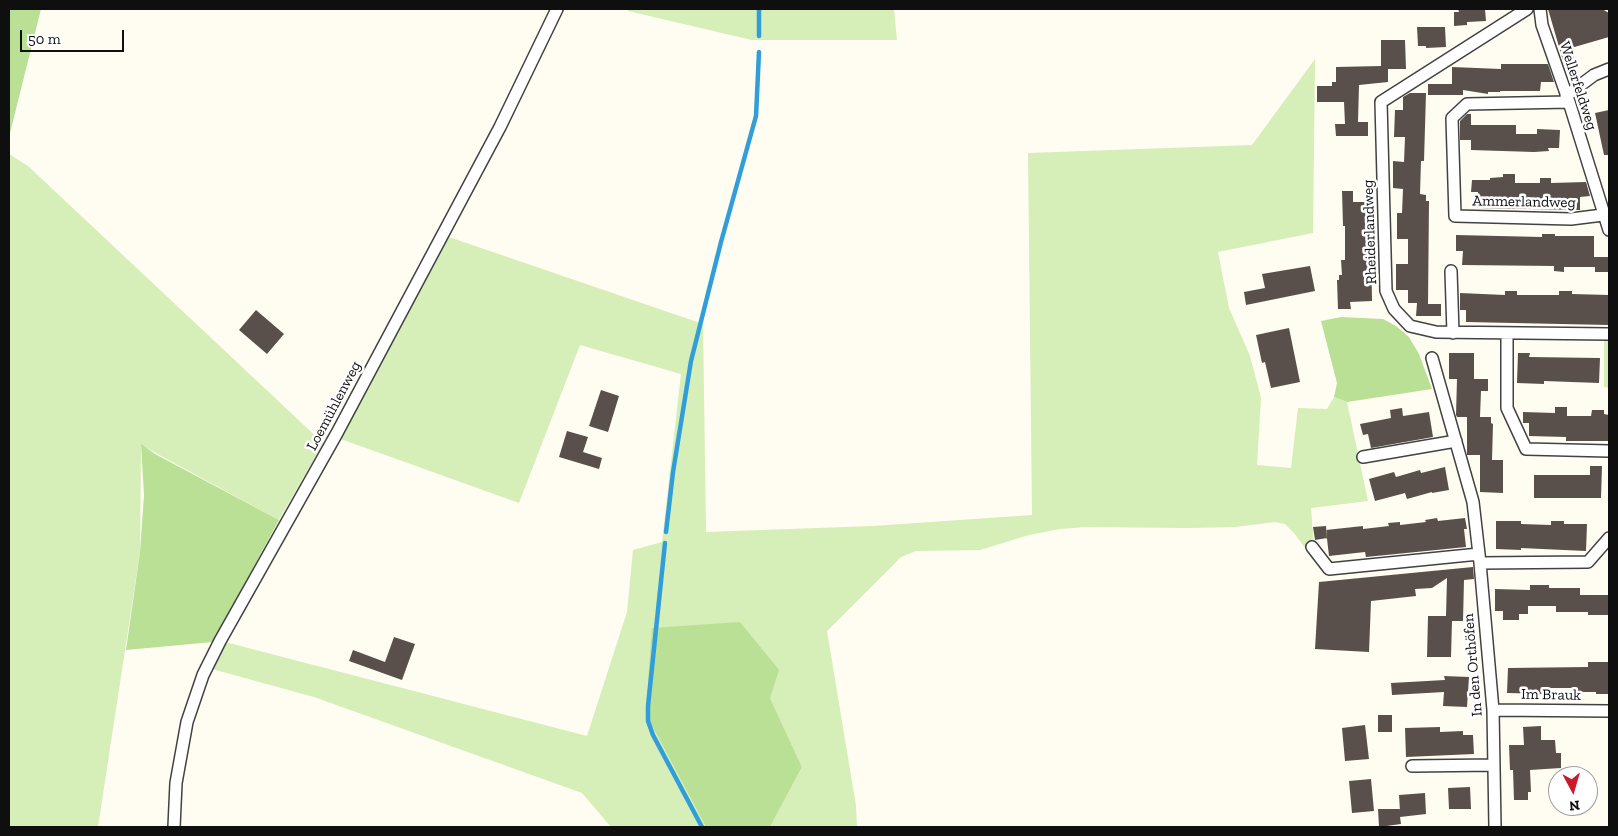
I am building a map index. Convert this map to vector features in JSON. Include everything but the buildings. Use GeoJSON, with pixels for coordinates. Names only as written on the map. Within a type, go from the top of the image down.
{"type":"FeatureCollection","features":[{"type":"Feature","properties":{"kind":"street","name":"Loemühlenweg"},"geometry":{"type":"LineString","coordinates":[[174,827],[176,783],[187,722],[203,675],[220,641],[337,433],[495,135],[557,9]]}},
{"type":"Feature","properties":{"kind":"street","name":"Rheiderlandweg"},"geometry":{"type":"LineString","coordinates":[[1527,9],[1381,102],[1386,291],[1394,309],[1410,326],[1436,332],[1609,334]]}},
{"type":"Feature","properties":{"kind":"street","name":"Wellerfeldweg"},"geometry":{"type":"LineString","coordinates":[[1540,9],[1542,25],[1568,99],[1609,230]]}},
{"type":"Feature","properties":{"kind":"street"},"geometry":{"type":"LineString","coordinates":[[1568,99],[1594,75],[1609,69]]}},
{"type":"Feature","properties":{"kind":"street","name":"Ammerlandweg"},"geometry":{"type":"LineString","coordinates":[[1568,99],[1467,104],[1452,118],[1455,216],[1571,219],[1604,215]]}},
{"type":"Feature","properties":{"kind":"street"},"geometry":{"type":"LineString","coordinates":[[1451,271],[1453,333]]}},
{"type":"Feature","properties":{"kind":"street"},"geometry":{"type":"LineString","coordinates":[[1507,334],[1507,408],[1526,449],[1609,451]]}},
{"type":"Feature","properties":{"kind":"street","name":"In den Orthöfen"},"geometry":{"type":"LineString","coordinates":[[1432,358],[1473,502],[1480,558],[1493,710],[1495,827]]}},
{"type":"Feature","properties":{"kind":"street"},"geometry":{"type":"LineString","coordinates":[[1363,457],[1456,441]]}},
{"type":"Feature","properties":{"kind":"street"},"geometry":{"type":"LineString","coordinates":[[1312,548],[1329,569],[1480,558],[1588,562],[1609,538]]}},
{"type":"Feature","properties":{"kind":"street","name":"Im Brauk"},"geometry":{"type":"LineString","coordinates":[[1493,710],[1609,712]]}},
{"type":"Feature","properties":{"kind":"street"},"geometry":{"type":"LineString","coordinates":[[1412,766],[1494,765]]}},
{"type":"Feature","properties":{"kind":"green space"},"geometry":{"type":"Polygon","coordinates":[[[9,9],[41,9],[9,137],[9,9]]]}},
{"type":"Feature","properties":{"kind":"green space"},"geometry":{"type":"Polygon","coordinates":[[[627,9],[894,9],[897,40],[752,40],[628,11],[627,9]]]}},
{"type":"Feature","properties":{"kind":"green space"},"geometry":{"type":"Polygon","coordinates":[[[1315,59],[1313,233],[1218,252],[1229,308],[1250,356],[1261,398],[1257,465],[1291,468],[1298,408],[1327,409],[1334,397],[1347,402],[1368,501],[1311,508],[1315,561],[1285,524],[1275,522],[1235,527],[1086,527],[1060,529],[1029,535],[980,550],[916,551],[901,557],[827,631],[856,806],[857,827],[770,827],[802,767],[770,698],[650,722],[706,827],[611,827],[582,793],[314,697],[212,669],[225,642],[587,736],[627,612],[633,550],[662,542],[681,374],[580,345],[519,503],[338,438],[446,236],[703,324],[706,532],[873,526],[1032,515],[1028,153],[1252,145],[1315,59]]]}},
{"type":"Feature","properties":{"kind":"green space"},"geometry":{"type":"Polygon","coordinates":[[[9,154],[28,166],[323,443],[279,520],[141,445],[140,552],[98,827],[9,827],[9,154]]]}},
{"type":"Feature","properties":{"kind":"green space"},"geometry":{"type":"Polygon","coordinates":[[[1341,317],[1383,319],[1396,326],[1409,337],[1419,354],[1432,389],[1347,402],[1334,397],[1337,383],[1321,321],[1341,317]]]}},
{"type":"Feature","properties":{"kind":"green space"},"geometry":{"type":"Polygon","coordinates":[[[1604,341],[1609,341],[1609,388],[1604,387],[1604,341]]]}},
{"type":"Feature","properties":{"kind":"green space"},"geometry":{"type":"Polygon","coordinates":[[[141,444],[155,454],[279,520],[213,642],[126,650],[140,552],[144,495],[141,444]]]}},
{"type":"Feature","properties":{"kind":"green space"},"geometry":{"type":"Polygon","coordinates":[[[740,622],[779,670],[770,698],[802,767],[770,827],[706,827],[650,722],[646,711],[652,628],[740,622]]]}},
{"type":"Feature","properties":{"kind":"waterway"},"geometry":{"type":"LineString","coordinates":[[759,9],[759,36]]}},
{"type":"Feature","properties":{"kind":"waterway"},"geometry":{"type":"LineString","coordinates":[[666,532],[673,472],[691,361],[721,242],[756,116],[759,52]]}},
{"type":"Feature","properties":{"kind":"waterway"},"geometry":{"type":"LineString","coordinates":[[665,543],[648,721],[653,735],[702,827]]}}]}
